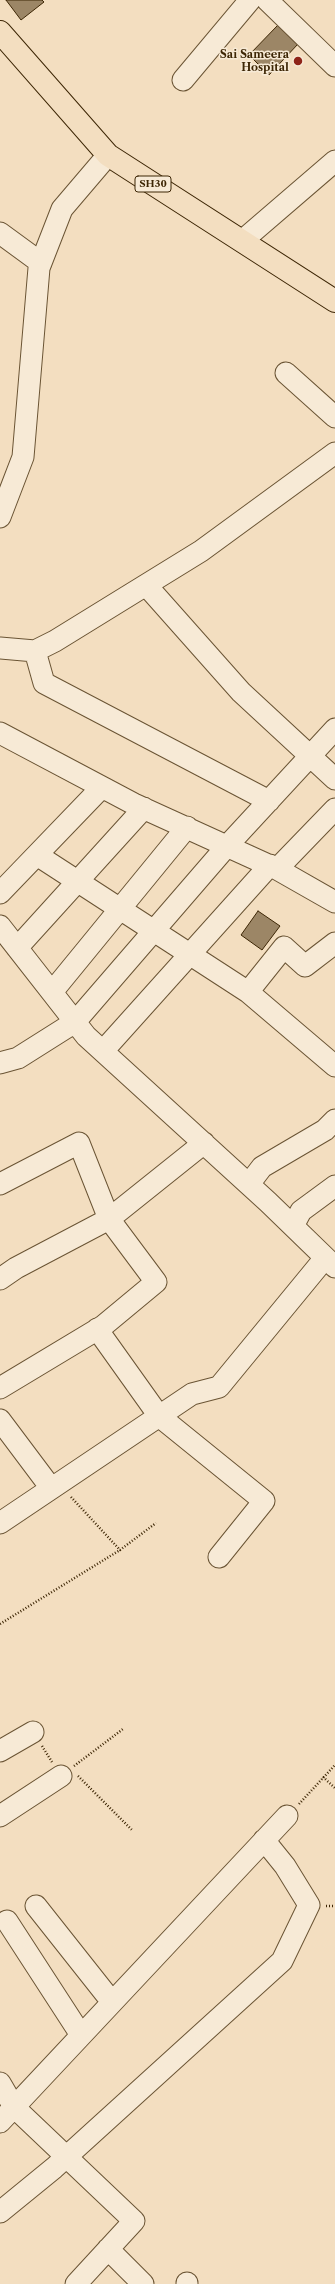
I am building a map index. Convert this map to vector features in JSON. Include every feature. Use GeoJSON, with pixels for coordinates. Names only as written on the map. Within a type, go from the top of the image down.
{"type":"FeatureCollection","features":[{"type":"Feature","properties":{"kind":"main road","name":"SH30"},"geometry":{"type":"LineString","coordinates":[[0,32],[108,155],[335,301]]}},
{"type":"Feature","properties":{"kind":"street"},"geometry":{"type":"LineString","coordinates":[[183,80],[250,0]]}},
{"type":"Feature","properties":{"kind":"street"},"geometry":{"type":"LineString","coordinates":[[267,0],[335,66]]}},
{"type":"Feature","properties":{"kind":"street"},"geometry":{"type":"LineString","coordinates":[[0,517],[5,489],[23,457],[30,348],[41,264],[62,209],[108,155]]}},
{"type":"Feature","properties":{"kind":"street"},"geometry":{"type":"LineString","coordinates":[[242,241],[335,161]]}},
{"type":"Feature","properties":{"kind":"street"},"geometry":{"type":"LineString","coordinates":[[0,233],[41,264]]}},
{"type":"Feature","properties":{"kind":"street"},"geometry":{"type":"LineString","coordinates":[[286,373],[335,417]]}},
{"type":"Feature","properties":{"kind":"street"},"geometry":{"type":"LineString","coordinates":[[0,648],[35,651],[201,551],[335,453]]}},
{"type":"Feature","properties":{"kind":"street"},"geometry":{"type":"LineString","coordinates":[[146,585],[241,692],[335,780]]}},
{"type":"Feature","properties":{"kind":"street"},"geometry":{"type":"LineString","coordinates":[[35,651],[44,683],[269,801]]}},
{"type":"Feature","properties":{"kind":"street"},"geometry":{"type":"LineString","coordinates":[[0,1063],[18,1058],[76,1022],[227,846],[335,729]]}},
{"type":"Feature","properties":{"kind":"street"},"geometry":{"type":"LineString","coordinates":[[0,733],[144,808],[274,867],[335,902]]}},
{"type":"Feature","properties":{"kind":"street"},"geometry":{"type":"LineString","coordinates":[[0,893],[102,787]]}},
{"type":"Feature","properties":{"kind":"street"},"geometry":{"type":"LineString","coordinates":[[0,1523],[192,1394],[219,1387],[330,1263],[249,1184],[103,1051],[76,1022],[7,939],[77,881],[144,808]]}},
{"type":"Feature","properties":{"kind":"street"},"geometry":{"type":"LineString","coordinates":[[103,1051],[190,954],[274,867],[335,809]]}},
{"type":"Feature","properties":{"kind":"street"},"geometry":{"type":"LineString","coordinates":[[52,992],[187,828]]}},
{"type":"Feature","properties":{"kind":"street"},"geometry":{"type":"LineString","coordinates":[[37,855],[248,992],[335,1066]]}},
{"type":"Feature","properties":{"kind":"street"},"geometry":{"type":"LineString","coordinates":[[248,992],[284,947],[304,966],[333,949]]}},
{"type":"Feature","properties":{"kind":"street"},"geometry":{"type":"LineString","coordinates":[[249,1184],[262,1167],[325,1130],[335,1120]]}},
{"type":"Feature","properties":{"kind":"street"},"geometry":{"type":"LineString","coordinates":[[0,1184],[79,1142],[109,1219],[156,1282],[97,1329],[0,1388]]}},
{"type":"Feature","properties":{"kind":"street"},"geometry":{"type":"LineString","coordinates":[[1,1275],[109,1219],[204,1143]]}},
{"type":"Feature","properties":{"kind":"street"},"geometry":{"type":"LineString","coordinates":[[293,1226],[301,1211],[335,1186]]}},
{"type":"Feature","properties":{"kind":"street"},"geometry":{"type":"LineString","coordinates":[[97,1329],[159,1416],[264,1501],[219,1557]]}},
{"type":"Feature","properties":{"kind":"street"},"geometry":{"type":"LineString","coordinates":[[0,1420],[55,1486]]}},
{"type":"Feature","properties":{"kind":"street"},"geometry":{"type":"LineString","coordinates":[[0,1751],[33,1732]]}},
{"type":"Feature","properties":{"kind":"street"},"geometry":{"type":"LineString","coordinates":[[0,1816],[66,1772]]}},
{"type":"Feature","properties":{"kind":"street"},"geometry":{"type":"LineString","coordinates":[[0,2122],[287,1816]]}},
{"type":"Feature","properties":{"kind":"street"},"geometry":{"type":"LineString","coordinates":[[0,2212],[66,2157],[282,1961],[309,1905],[285,1866],[264,1840]]}},
{"type":"Feature","properties":{"kind":"street"},"geometry":{"type":"LineString","coordinates":[[36,1906],[112,2002]]}},
{"type":"Feature","properties":{"kind":"street"},"geometry":{"type":"LineString","coordinates":[[7,1921],[81,2035]]}},
{"type":"Feature","properties":{"kind":"street"},"geometry":{"type":"LineString","coordinates":[[0,2083],[14,2107],[134,2221],[76,2284]]}},
{"type":"Feature","properties":{"kind":"street"},"geometry":{"type":"LineString","coordinates":[[108,2249],[142,2284]]}},
{"type":"Feature","properties":{"kind":"path"},"geometry":{"type":"LineString","coordinates":[[55,1486],[120,1550]]}},
{"type":"Feature","properties":{"kind":"path"},"geometry":{"type":"LineString","coordinates":[[0,1624],[120,1550],[156,1523]]}},
{"type":"Feature","properties":{"kind":"path"},"geometry":{"type":"LineString","coordinates":[[66,1772],[123,1728]]}},
{"type":"Feature","properties":{"kind":"path"},"geometry":{"type":"LineString","coordinates":[[33,1732],[66,1772],[132,1830]]}},
{"type":"Feature","properties":{"kind":"path"},"geometry":{"type":"LineString","coordinates":[[287,1816],[335,1764]]}},
{"type":"Feature","properties":{"kind":"path"},"geometry":{"type":"LineString","coordinates":[[323,1777],[335,1788]]}},
{"type":"Feature","properties":{"kind":"building"},"geometry":{"type":"Polygon","coordinates":[[[6,0],[42,0],[44,2],[21,20],[6,0]]]}},
{"type":"Feature","properties":{"kind":"building"},"geometry":{"type":"Polygon","coordinates":[[[278,25],[298,44],[269,75],[249,55],[278,25]]]}},
{"type":"Feature","properties":{"kind":"building"},"geometry":{"type":"Polygon","coordinates":[[[258,911],[280,926],[262,950],[241,935],[258,911]]]}},
{"type":"Feature","properties":{"kind":"place","name":"Sai Sameera Hospital"},"geometry":{"type":"Point","coordinates":[298,61]}}]}
